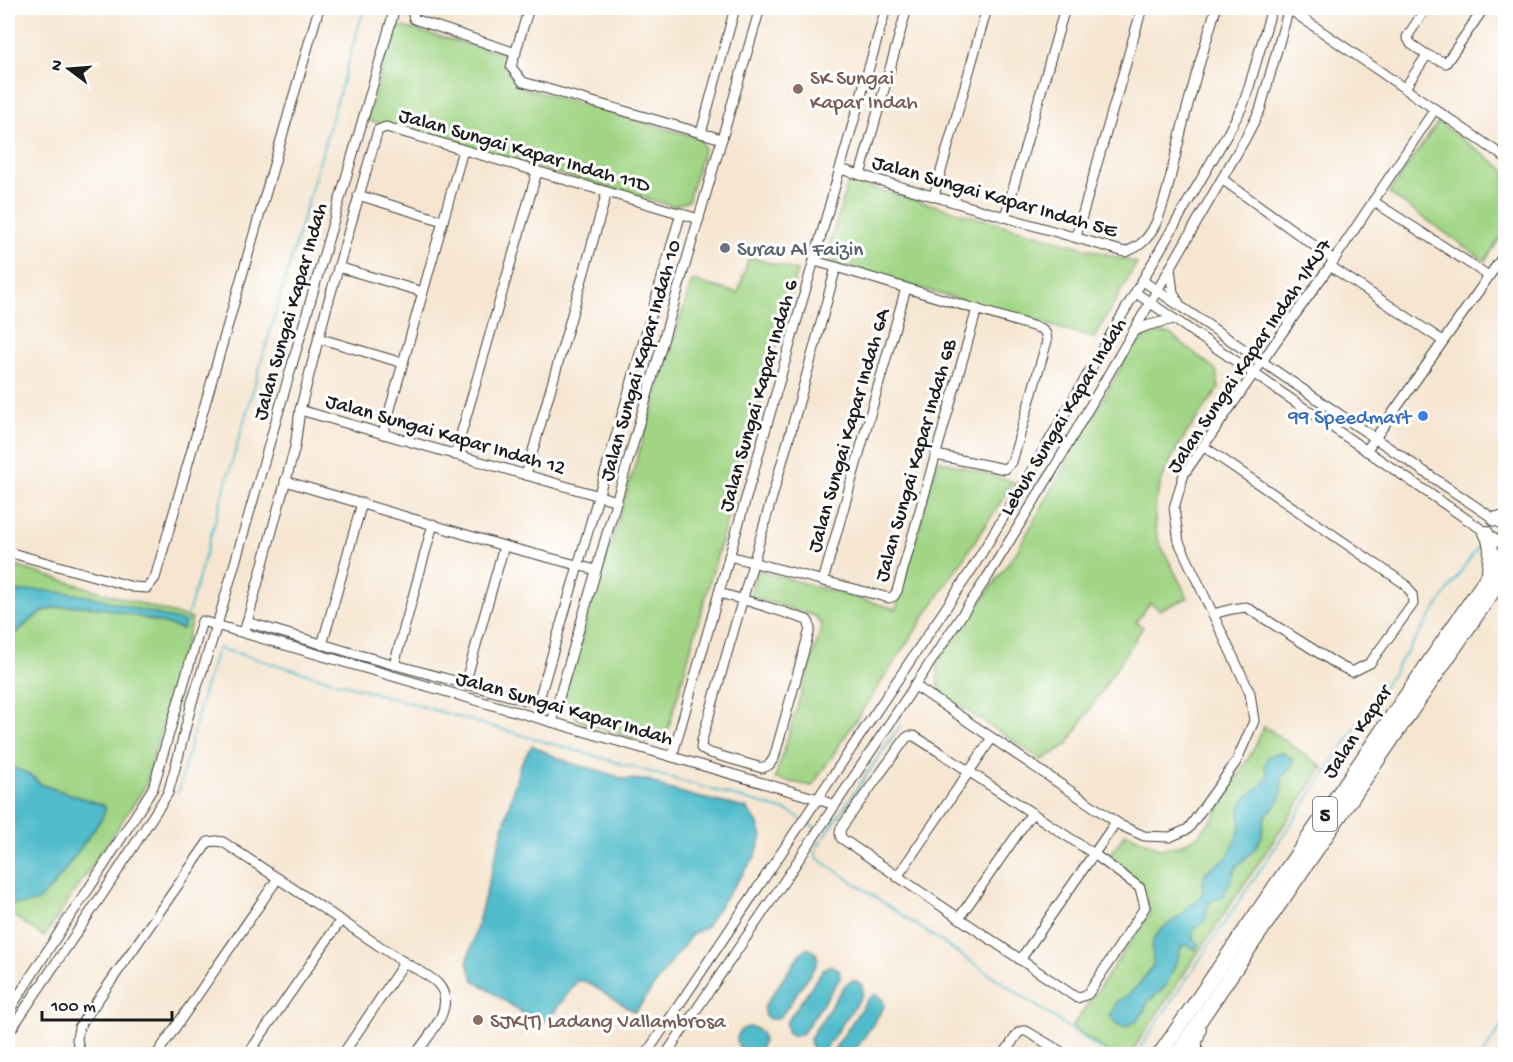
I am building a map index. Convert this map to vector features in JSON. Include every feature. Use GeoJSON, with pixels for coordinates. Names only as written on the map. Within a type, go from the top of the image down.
{"type":"FeatureCollection","features":[{"type":"Feature","properties":{"kind":"highway"},"geometry":{"type":"LineString","coordinates":[[1486,533],[1491,546],[1488,575]]}},
{"type":"Feature","properties":{"kind":"highway","name":"Jalan Kapar"},"geometry":{"type":"LineString","coordinates":[[1162,1054],[1506,548]]}},
{"type":"Feature","properties":{"kind":"highway","name":"Jalan Kapar"},"geometry":{"type":"LineString","coordinates":[[1177,1054],[1506,572]]}},
{"type":"Feature","properties":{"kind":"highway"},"geometry":{"type":"LineString","coordinates":[[1195,1054],[1195,1042],[1203,1016]]}},
{"type":"Feature","properties":{"kind":"street"},"geometry":{"type":"LineString","coordinates":[[8,552],[133,587],[147,588],[155,578],[319,8]]}},
{"type":"Feature","properties":{"kind":"street","name":"Jalan Sungai Kapar Indah"},"geometry":{"type":"LineString","coordinates":[[217,625],[395,8]]}},
{"type":"Feature","properties":{"kind":"street"},"geometry":{"type":"LineString","coordinates":[[415,8],[414,19],[516,53]]}},
{"type":"Feature","properties":{"kind":"street"},"geometry":{"type":"LineString","coordinates":[[529,8],[512,67],[523,82],[722,139]]}},
{"type":"Feature","properties":{"kind":"street"},"geometry":{"type":"LineString","coordinates":[[701,132],[735,8]]}},
{"type":"Feature","properties":{"kind":"street","name":"Jalan Sungai Kapar Indah 10"},"geometry":{"type":"LineString","coordinates":[[552,722],[760,8]]}},
{"type":"Feature","properties":{"kind":"street","name":"Jalan Sungai Kapar Indah 6"},"geometry":{"type":"LineString","coordinates":[[672,757],[886,8]]}},
{"type":"Feature","properties":{"kind":"street"},"geometry":{"type":"LineString","coordinates":[[860,175],[907,8]]}},
{"type":"Feature","properties":{"kind":"street"},"geometry":{"type":"LineString","coordinates":[[934,196],[987,8]]}},
{"type":"Feature","properties":{"kind":"street"},"geometry":{"type":"LineString","coordinates":[[1005,217],[1065,8]]}},
{"type":"Feature","properties":{"kind":"street"},"geometry":{"type":"LineString","coordinates":[[1076,237],[1142,8]]}},
{"type":"Feature","properties":{"kind":"street","name":"Jalan Sungai Kapar Indah 5E"},"geometry":{"type":"LineString","coordinates":[[840,170],[1125,252],[1137,248],[1156,224],[1216,8]]}},
{"type":"Feature","properties":{"kind":"street","name":"Lebuh Sungai Kapar Indah"},"geometry":{"type":"LineString","coordinates":[[646,1054],[972,569],[1041,455],[1243,105],[1272,8]]}},
{"type":"Feature","properties":{"kind":"street"},"geometry":{"type":"LineString","coordinates":[[1289,8],[1506,158]]}},
{"type":"Feature","properties":{"kind":"street","name":"Lebuh Sungai Kapar Indah"},"geometry":{"type":"LineString","coordinates":[[666,1054],[994,566],[1053,470],[1260,110],[1289,8]]}},
{"type":"Feature","properties":{"kind":"street"},"geometry":{"type":"LineString","coordinates":[[1426,8],[1407,37],[1411,44],[1426,55],[1446,63],[1484,8]]}},
{"type":"Feature","properties":{"kind":"street"},"geometry":{"type":"LineString","coordinates":[[1405,88],[1426,55]]}},
{"type":"Feature","properties":{"kind":"street","name":"Jalan Sungai Kapar Indah 1/KU7"},"geometry":{"type":"LineString","coordinates":[[914,685],[1116,822],[1144,836],[1170,837],[1188,829],[1236,762],[1254,721],[1250,693],[1179,542],[1174,508],[1184,474],[1332,263],[1435,109]]}},
{"type":"Feature","properties":{"kind":"street","name":"Jalan Sungai Kapar Indah 11D"},"geometry":{"type":"LineString","coordinates":[[244,633],[295,447],[300,410],[318,338],[378,130],[386,127],[699,219]]}},
{"type":"Feature","properties":{"kind":"street"},"geometry":{"type":"LineString","coordinates":[[383,434],[463,150]]}},
{"type":"Feature","properties":{"kind":"street"},"geometry":{"type":"LineString","coordinates":[[455,454],[537,172]]}},
{"type":"Feature","properties":{"kind":"street"},"geometry":{"type":"LineString","coordinates":[[1222,179],[1332,263],[1443,341]]}},
{"type":"Feature","properties":{"kind":"street"},"geometry":{"type":"LineString","coordinates":[[526,475],[606,192]]}},
{"type":"Feature","properties":{"kind":"street"},"geometry":{"type":"LineString","coordinates":[[358,195],[443,221]]}},
{"type":"Feature","properties":{"kind":"street"},"geometry":{"type":"LineString","coordinates":[[1373,201],[1489,276]]}},
{"type":"Feature","properties":{"kind":"street"},"geometry":{"type":"LineString","coordinates":[[247,622],[322,645],[525,700],[533,700],[540,696],[681,213]]}},
{"type":"Feature","properties":{"kind":"street"},"geometry":{"type":"LineString","coordinates":[[1366,451],[1506,252]]}},
{"type":"Feature","properties":{"kind":"street"},"geometry":{"type":"LineString","coordinates":[[814,261],[1042,329],[1046,334],[1047,341],[1009,467],[1005,469],[936,454]]}},
{"type":"Feature","properties":{"kind":"street"},"geometry":{"type":"LineString","coordinates":[[339,267],[423,292]]}},
{"type":"Feature","properties":{"kind":"street","name":"Jalan Sungai Kapar Indah 6"},"geometry":{"type":"LineString","coordinates":[[742,600],[807,620],[810,629],[774,758],[769,765],[762,768],[707,752],[701,748],[742,600],[795,418],[836,267]]}},
{"type":"Feature","properties":{"kind":"street"},"geometry":{"type":"LineString","coordinates":[[1170,268],[1173,293],[1181,307]]}},
{"type":"Feature","properties":{"kind":"street"},"geometry":{"type":"LineString","coordinates":[[1143,281],[1502,522]]}},
{"type":"Feature","properties":{"kind":"street","name":"Jalan Sungai Kapar Indah 6A"},"geometry":{"type":"LineString","coordinates":[[823,581],[906,288]]}},
{"type":"Feature","properties":{"kind":"street"},"geometry":{"type":"LineString","coordinates":[[1136,293],[1506,548]]}},
{"type":"Feature","properties":{"kind":"street","name":"Jalan Sungai Kapar Indah 6B"},"geometry":{"type":"LineString","coordinates":[[729,556],[889,598],[894,596],[977,309]]}},
{"type":"Feature","properties":{"kind":"street"},"geometry":{"type":"LineString","coordinates":[[1134,332],[1174,319]]}},
{"type":"Feature","properties":{"kind":"street"},"geometry":{"type":"LineString","coordinates":[[318,338],[403,363]]}},
{"type":"Feature","properties":{"kind":"street","name":"Jalan Sungai Kapar Indah 12"},"geometry":{"type":"LineString","coordinates":[[300,410],[617,501]]}},
{"type":"Feature","properties":{"kind":"street"},"geometry":{"type":"LineString","coordinates":[[1203,446],[1405,584],[1412,594],[1413,604],[1370,663],[1352,672],[1246,607],[1213,614]]}},
{"type":"Feature","properties":{"kind":"street"},"geometry":{"type":"LineString","coordinates":[[285,481],[504,546],[597,570]]}},
{"type":"Feature","properties":{"kind":"street"},"geometry":{"type":"LineString","coordinates":[[322,645],[362,503]]}},
{"type":"Feature","properties":{"kind":"street"},"geometry":{"type":"LineString","coordinates":[[394,665],[433,524]]}},
{"type":"Feature","properties":{"kind":"street"},"geometry":{"type":"LineString","coordinates":[[465,684],[504,546]]}},
{"type":"Feature","properties":{"kind":"street"},"geometry":{"type":"LineString","coordinates":[[719,593],[742,600]]}},
{"type":"Feature","properties":{"kind":"street","name":"Jalan Sungai Kapar Indah"},"geometry":{"type":"LineString","coordinates":[[8,1012],[153,788],[202,621],[834,805]]}},
{"type":"Feature","properties":{"kind":"street"},"geometry":{"type":"LineString","coordinates":[[8,1034],[168,793],[192,702],[217,625]]}},
{"type":"Feature","properties":{"kind":"street"},"geometry":{"type":"LineString","coordinates":[[909,736],[914,736],[969,771],[1094,854],[1140,888],[1144,907],[1088,994],[1077,998],[841,838],[841,828],[909,736]]}},
{"type":"Feature","properties":{"kind":"street"},"geometry":{"type":"LineString","coordinates":[[897,877],[992,738]]}},
{"type":"Feature","properties":{"kind":"street"},"geometry":{"type":"LineString","coordinates":[[959,918],[1032,813]]}},
{"type":"Feature","properties":{"kind":"street"},"geometry":{"type":"LineString","coordinates":[[1020,960],[1116,822]]}},
{"type":"Feature","properties":{"kind":"street"},"geometry":{"type":"LineString","coordinates":[[86,1054],[79,1050],[77,1039],[79,1027],[208,842],[216,841],[223,842],[438,984],[445,1003],[443,1014],[416,1054]]}},
{"type":"Feature","properties":{"kind":"street"},"geometry":{"type":"LineString","coordinates":[[157,1054],[278,878]]}},
{"type":"Feature","properties":{"kind":"street"},"geometry":{"type":"LineString","coordinates":[[248,1054],[341,920]]}},
{"type":"Feature","properties":{"kind":"street"},"geometry":{"type":"LineString","coordinates":[[343,1054],[402,966],[402,960]]}},
{"type":"Feature","properties":{"kind":"street"},"geometry":{"type":"LineString","coordinates":[[1004,1054],[1018,1033],[1022,1031],[1026,1031],[1065,1054]]}},
{"type":"Feature","properties":{"kind":"green space"},"geometry":{"type":"Polygon","coordinates":[[[395,25],[502,53],[510,74],[523,88],[699,138],[704,148],[688,201],[673,206],[367,120],[395,25]]]}},
{"type":"Feature","properties":{"kind":"green space"},"geometry":{"type":"Polygon","coordinates":[[[1438,122],[1505,170],[1505,231],[1485,261],[1389,193],[1438,122]]]}},
{"type":"Feature","properties":{"kind":"green space"},"geometry":{"type":"Polygon","coordinates":[[[848,181],[1137,263],[1094,338],[825,261],[848,181]]]}},
{"type":"Feature","properties":{"kind":"green space"},"geometry":{"type":"Polygon","coordinates":[[[749,257],[797,271],[668,730],[647,743],[579,721],[563,697],[692,281],[738,293],[749,257]]]}},
{"type":"Feature","properties":{"kind":"green space"},"geometry":{"type":"Polygon","coordinates":[[[1154,333],[1170,334],[1216,370],[1219,388],[1172,458],[1157,496],[1155,516],[1157,536],[1188,598],[1160,610],[1150,603],[1136,622],[1143,627],[1067,745],[1042,760],[938,691],[937,663],[1017,551],[1134,344],[1154,333]]]}},
{"type":"Feature","properties":{"kind":"green space"},"geometry":{"type":"Polygon","coordinates":[[[938,460],[1014,482],[812,786],[775,779],[822,626],[815,616],[750,597],[757,570],[896,609],[938,460]]]}},
{"type":"Feature","properties":{"kind":"green space"},"geometry":{"type":"Polygon","coordinates":[[[8,564],[192,619],[145,787],[44,937],[8,912],[8,903],[37,901],[54,885],[100,821],[106,808],[103,805],[39,784],[35,778],[8,767],[8,640],[40,614],[54,608],[71,606],[130,614],[181,629],[184,622],[79,595],[36,591],[8,595],[8,564]]]}},
{"type":"Feature","properties":{"kind":"green space"},"geometry":{"type":"Polygon","coordinates":[[[1264,726],[1323,767],[1130,1054],[1110,1054],[1072,1027],[1150,913],[1141,883],[1107,858],[1126,833],[1161,849],[1181,845],[1199,835],[1215,816],[1255,747],[1264,726]]]}},
{"type":"Feature","properties":{"kind":"water"},"geometry":{"type":"Polygon","coordinates":[[[38,590],[98,598],[184,622],[182,629],[130,614],[71,606],[40,613],[8,640],[8,595],[38,590]]]}},
{"type":"Feature","properties":{"kind":"water"},"geometry":{"type":"Polygon","coordinates":[[[532,745],[573,764],[624,779],[648,780],[693,796],[746,808],[757,822],[762,836],[755,857],[705,928],[692,934],[635,1012],[585,981],[577,981],[552,1015],[539,1024],[474,980],[467,963],[520,765],[532,745]]]}},
{"type":"Feature","properties":{"kind":"water"},"geometry":{"type":"Polygon","coordinates":[[[1282,753],[1293,760],[1293,765],[1282,778],[1280,800],[1265,817],[1259,842],[1237,866],[1223,897],[1209,902],[1205,920],[1193,929],[1193,940],[1199,944],[1195,950],[1187,945],[1182,946],[1165,987],[1147,1003],[1138,1020],[1126,1027],[1118,1025],[1110,1016],[1117,1002],[1141,982],[1153,965],[1154,939],[1167,925],[1183,914],[1188,906],[1198,901],[1203,891],[1202,884],[1206,871],[1227,858],[1241,825],[1239,813],[1242,804],[1263,784],[1267,776],[1264,767],[1269,756],[1282,753]]]}},
{"type":"Feature","properties":{"kind":"water"},"geometry":{"type":"Polygon","coordinates":[[[8,767],[26,772],[40,784],[106,808],[100,821],[54,885],[37,901],[27,904],[8,903],[8,767]]]}},
{"type":"Feature","properties":{"kind":"water"},"geometry":{"type":"Polygon","coordinates":[[[806,949],[816,953],[818,960],[816,965],[782,1015],[775,1019],[766,1017],[764,1007],[800,954],[806,949]]]}},
{"type":"Feature","properties":{"kind":"water"},"geometry":{"type":"Polygon","coordinates":[[[828,966],[839,970],[838,981],[802,1034],[791,1035],[787,1032],[786,1023],[822,971],[828,966]]]}},
{"type":"Feature","properties":{"kind":"water"},"geometry":{"type":"Polygon","coordinates":[[[851,981],[862,985],[861,997],[825,1049],[814,1050],[811,1047],[810,1038],[845,985],[851,981]]]}},
{"type":"Feature","properties":{"kind":"water"},"geometry":{"type":"Polygon","coordinates":[[[873,995],[883,1000],[884,1007],[853,1054],[831,1054],[867,1000],[873,995]]]}},
{"type":"Feature","properties":{"kind":"water"},"geometry":{"type":"Polygon","coordinates":[[[750,1027],[759,1031],[763,1040],[759,1049],[750,1053],[741,1049],[737,1040],[741,1031],[750,1027]]]}},
{"type":"Feature","properties":{"kind":"waterway"},"geometry":{"type":"LineString","coordinates":[[184,628],[364,8]]}},
{"type":"Feature","properties":{"kind":"waterway"},"geometry":{"type":"LineString","coordinates":[[1136,1054],[1479,545]]}},
{"type":"Feature","properties":{"kind":"waterway"},"geometry":{"type":"LineString","coordinates":[[178,793],[205,687],[218,648],[790,812],[801,819]]}},
{"type":"Feature","properties":{"kind":"waterway"},"geometry":{"type":"LineString","coordinates":[[901,724],[816,849],[816,857],[1108,1054]]}},
{"type":"Feature","properties":{"kind":"waterway"},"geometry":{"type":"LineString","coordinates":[[806,822],[817,829]]}},
{"type":"Feature","properties":{"kind":"waterway"},"geometry":{"type":"LineString","coordinates":[[1483,1054],[1506,1020]]}},
{"type":"Feature","properties":{"kind":"place","name":"SK Sungai Kapar Indah"},"geometry":{"type":"Point","coordinates":[798,89]}},
{"type":"Feature","properties":{"kind":"place","name":"Surau Al Faizin"},"geometry":{"type":"Point","coordinates":[725,248]}},
{"type":"Feature","properties":{"kind":"place","name":"99 Speedmart"},"geometry":{"type":"Point","coordinates":[1423,416]}},
{"type":"Feature","properties":{"kind":"place","name":"SJK(T) Ladang Vallambrosa"},"geometry":{"type":"Point","coordinates":[478,1020]}}]}
